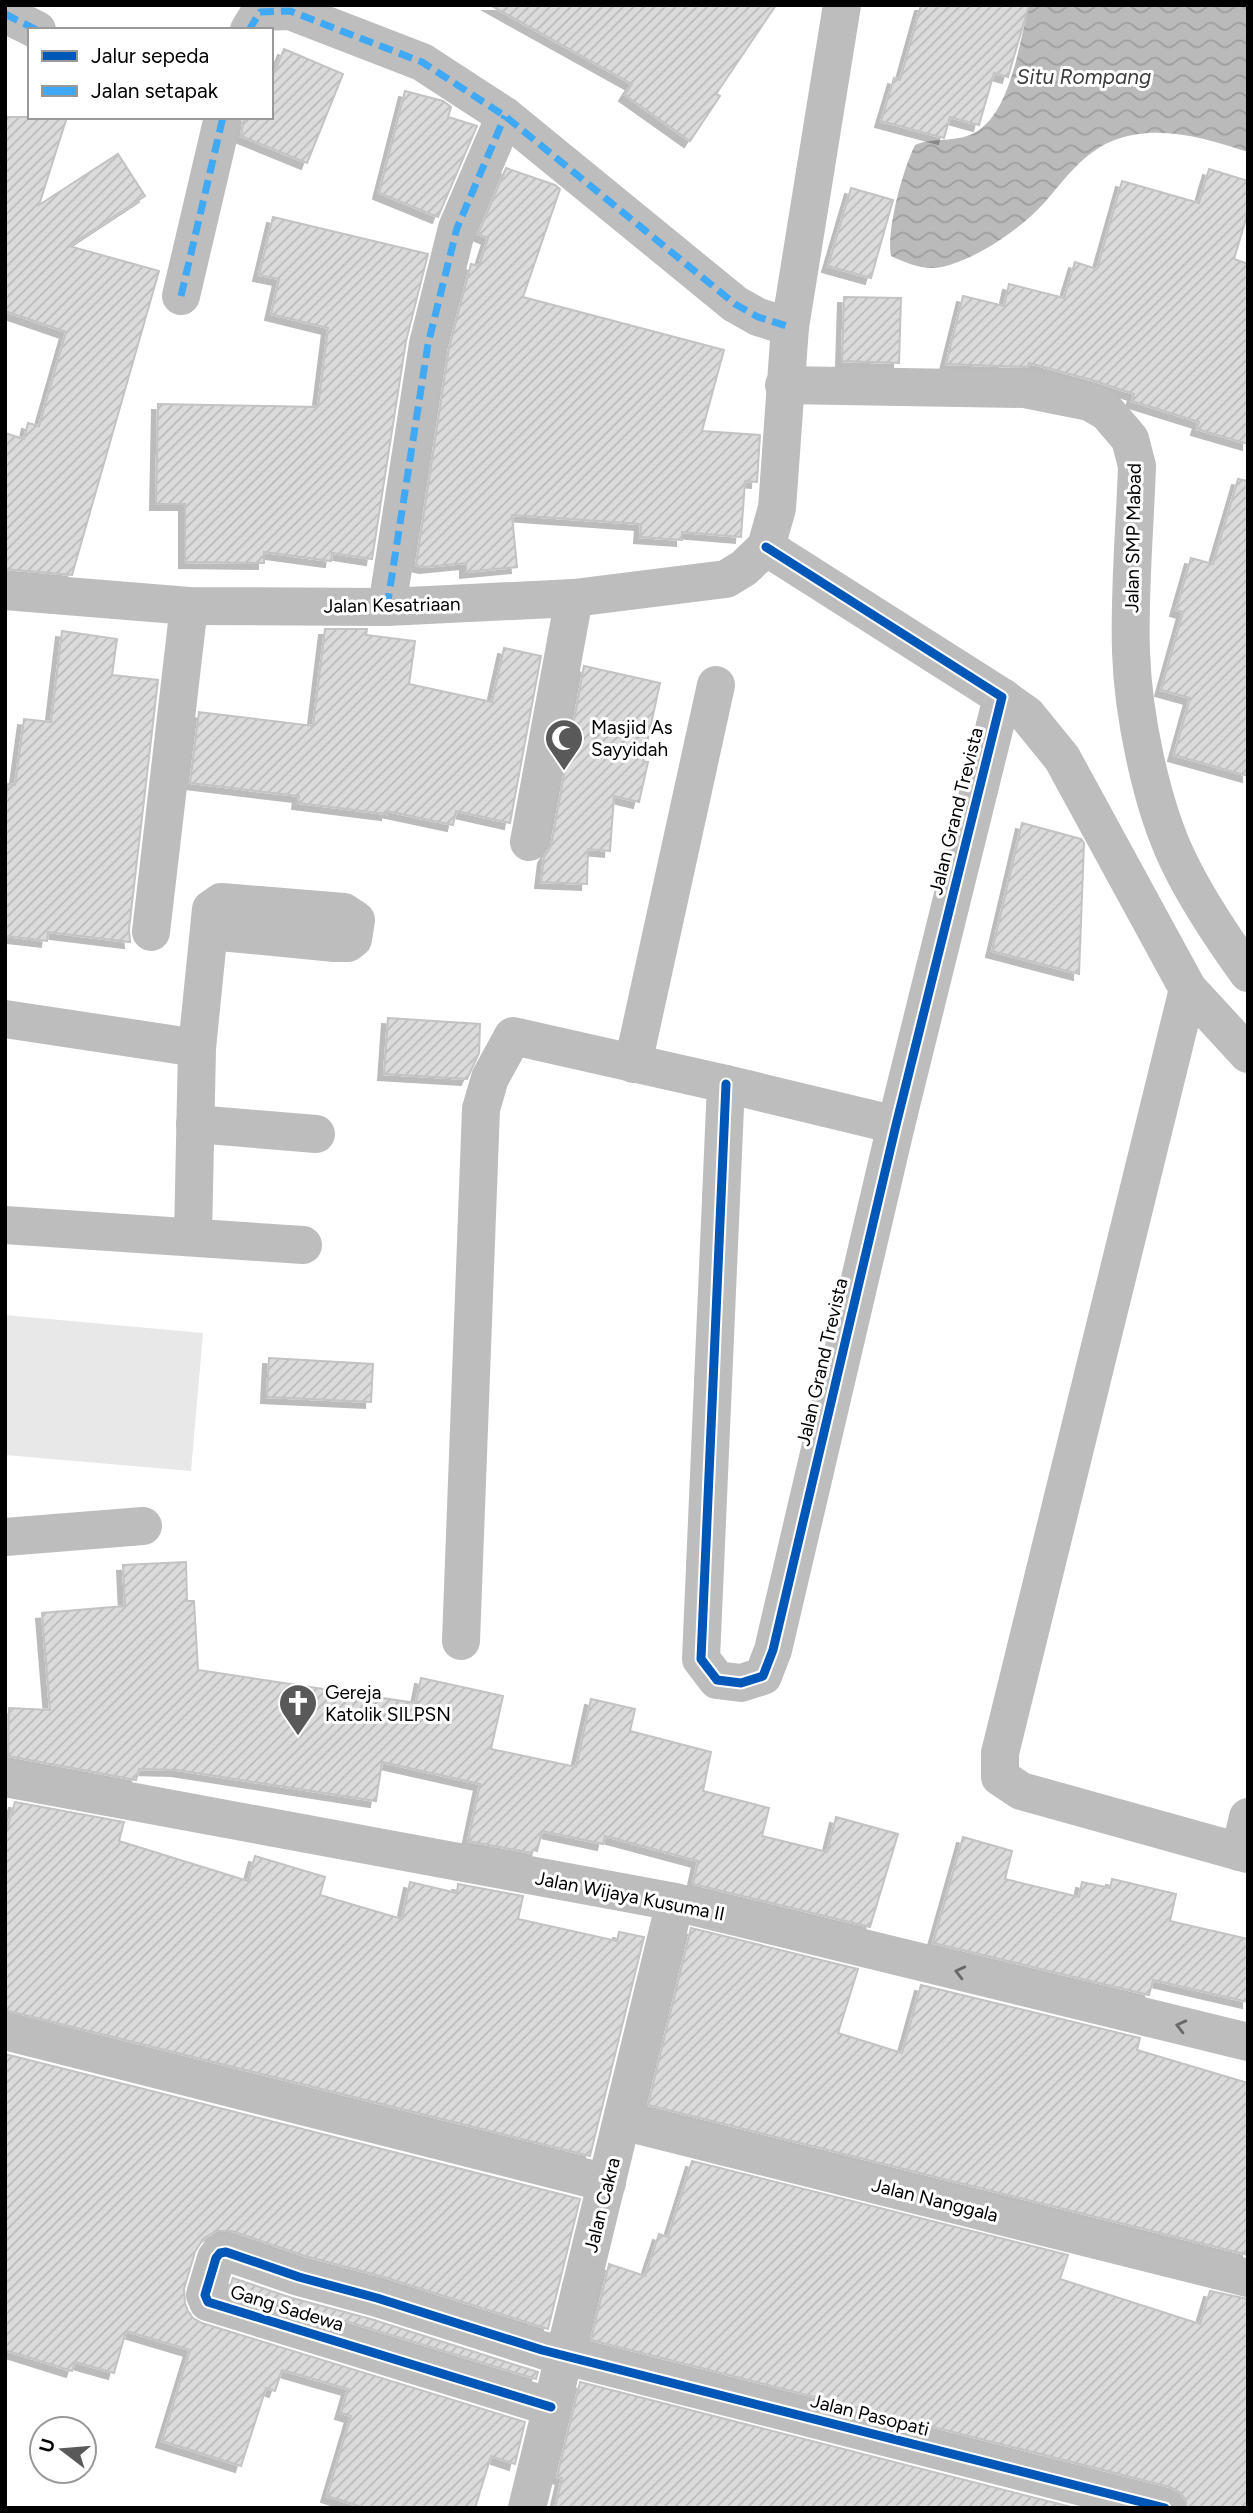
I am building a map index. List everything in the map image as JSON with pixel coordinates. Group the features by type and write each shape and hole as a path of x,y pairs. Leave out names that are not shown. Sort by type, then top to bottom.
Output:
{"street":[{"path":"842,5 790,327 776,508 766,547 850,598 1027,715 1062,758 1188,989 1248,1054"},
{"path":"250,28 260,12 290,11 422,62 505,116 735,304 758,317 790,327"},
{"path":"5,14 33,28"},
{"path":"387,607 428,344 457,228 505,116"},
{"path":"181,296 220,119"},
{"name":"Jalan SMP Mabad","path":"785,385 1025,389 1090,402 1107,412 1130,439 1137,466 1131,653 1138,720 1152,785 1177,858 1214,927 1248,973"},
{"name":"Jalan Kesatriaan","path":"5,591 189,606 387,607 574,598 726,579 744,568 766,547"},
{"path":"529,842 574,598"},
{"path":"151,932 189,606"},
{"path":"633,1064 716,685"},
{"name":"Jalan Grand Trevista","path":"726,1084 701,1659 717,1680 741,1683 763,1675 773,1650 896,1125 1002,697"},
{"path":"193,1237 197,1048 209,931"},
{"path":"1188,989 1000,1753 1000,1777 1021,1791 1245,1841"},
{"path":"5,1018 197,1048"},
{"path":"461,1641 481,1109 490,1078 513,1036 896,1125"},
{"path":"195,1124 316,1134"},
{"path":"5,1225 303,1245"},
{"path":"5,1537 143,1526"},
{"name":"Jalan Wijaya Kusuma II","path":"5,1778 675,1902 1248,2042"},
{"name":"Jalan Cakra","path":"527,2508 675,1902"},
{"path":"5,2031 607,2183"},
{"name":"Jalan Nanggala","path":"622,2121 1248,2278"},
{"name":"Gang Sadewa","path":"551,2407 208,2302 205,2295 216,2258 220,2253 226,2252 299,2277 566,2356"},
{"name":"Jalan Pasopati","path":"566,2356 1165,2508"}],"shaded area":[{"path":"5,1315 203,1333 191,1471 5,1455"}],"water":[{"name":"Situ Rompang","path":"1029,5 1248,5 1248,152 1180,134 1146,133 1129,136 1101,146 1092,153 1075,167 1024,222 984,250 956,263 929,268 909,264 891,256 891,231 897,200 915,145 967,136 987,124 997,110 1012,76"}],"building":[{"path":"490,5 776,5 716,94 720,96 690,141 625,95 632,84"},
{"path":"921,5 1029,5 1008,77 994,73 979,125 950,117 944,138 881,121 894,78 900,80"},
{"path":"284,49 343,74 307,163 241,136 244,119 273,119 273,75"},
{"path":"405,91 443,101 451,107 448,117 477,126 438,217 379,193"},
{"path":"5,117 66,119 39,205 118,154 145,196 69,246 159,271 72,575 5,569 5,433 24,439 28,423 39,426 66,332 5,311"},
{"path":"506,168 560,189 523,297 724,350 702,431 760,435 757,482 745,481 741,537 682,532 682,540 640,537 641,524 512,515 517,567 466,572 466,563 425,567 416,565 449,348 471,264 479,266 488,238 478,234"},
{"path":"1209,169 1248,181 1248,212 1234,259 1248,264 1248,444 1197,429 1199,422 1132,401 1134,394 1029,363 1028,367 946,364 963,296 1004,306 1009,284 1064,298 1075,262 1097,269 1122,181 1199,203"},
{"path":"851,188 893,200 871,278 828,266"},
{"path":"273,217 428,254 406,341 372,559 332,553 331,561 264,552 264,563 185,562 185,504 156,504 158,404 318,407 328,328 271,314 279,279 259,275"},
{"path":"844,297 901,298 899,363 842,361"},
{"path":"1238,479 1248,481 1248,776 1174,755 1190,698 1161,690 1183,612 1176,610 1191,558 1213,564"},
{"path":"325,629 367,629 366,635 415,641 409,684 492,702 504,648 541,656 510,823 456,811 453,825 387,811 387,814 298,803 299,796 190,783 199,712 313,726"},
{"path":"62,631 117,639 112,675 158,680 129,929 130,942 48,932 47,941 5,936 5,805 8,784 15,785 24,719 51,722"},
{"path":"584,666 660,683 643,761 648,762 639,802 614,796 610,851 588,849 587,884 541,882 544,857 551,846"},
{"path":"1022,823 1081,839 1084,843 1079,974 992,951"},
{"path":"388,1018 480,1024 479,1053 467,1079 384,1074"},
{"path":"269,1358 373,1364 371,1402 267,1397"},
{"path":"186,1562 187,1601 194,1601 198,1670 416,1703 421,1678 503,1696 491,1749 576,1767 591,1699 635,1709 630,1731 711,1752 703,1791 769,1808 762,1836 827,1852 836,1817 898,1834 870,1927 693,1884 698,1861 605,1836 603,1844 542,1831 537,1851 533,1850 532,1853 468,1841 480,1784 382,1762 376,1801 177,1770 139,1769 136,1780 8,1756 9,1708 50,1710 42,1613 125,1606 123,1565"},
{"path":"15,1802 124,1822 119,1841 248,1881 255,1856 325,1877 320,1895 402,1919 410,1882 457,1893 458,1884 523,1896 518,1919 617,1941 619,1932 644,1937 590,2156 5,2010 5,1836"},
{"path":"963,1837 1012,1851 1005,1879 1079,1897 1082,1882 1110,1888 1112,1879 1176,1894 1170,1921 1248,1939 1248,2002 1153,1980 1149,1995 933,1943"},
{"path":"691,1928 858,1969 838,2033 902,2053 921,1985 1140,2038 1137,2050 1248,2083 1248,2255 648,2105"},
{"path":"5,2054 580,2199 548,2329 384,2277 305,2256 232,2231 216,2231 203,2239 195,2252 184,2289 188,2311 202,2323 525,2422 515,2464 491,2456 475,2508 366,2508 327,2496 351,2416 341,2413 348,2389 282,2370 275,2391 266,2388 241,2466 162,2441 190,2350 126,2331 114,2373 75,2362 72,2371 5,2350"},
{"path":"692,2161 1068,2255 1060,2279 1200,2324 1210,2291 1248,2299 1248,2508 1186,2508 1186,2501 1181,2493 1170,2487 591,2340 609,2264 645,2276 659,2234 668,2237"},
{"path":"233,2278 538,2372 536,2379 230,2286"},
{"path":"580,2382 1075,2508 555,2508 562,2478 557,2477"}],"marked path":[{"path":"250,28 260,12 290,11 422,62 505,116 735,304 758,317 790,327"},
{"path":"5,14 33,28"},
{"path":"387,607 428,344 457,228 505,116"},
{"path":"181,296 223,119"}],"cycle path":[{"path":"726,1084 701,1659 717,1680 741,1683 763,1676 773,1650 896,1125 1002,697 766,547"},
{"path":"551,2407 208,2302 205,2295 216,2258 220,2253 226,2252 299,2277 377,2298 542,2350 1165,2508"}],"place":[{"name":"Masjid As Sayyidah","path":"564,772"},
{"name":"Gereja Katolik SILPSN","path":"298,1737"}]}
